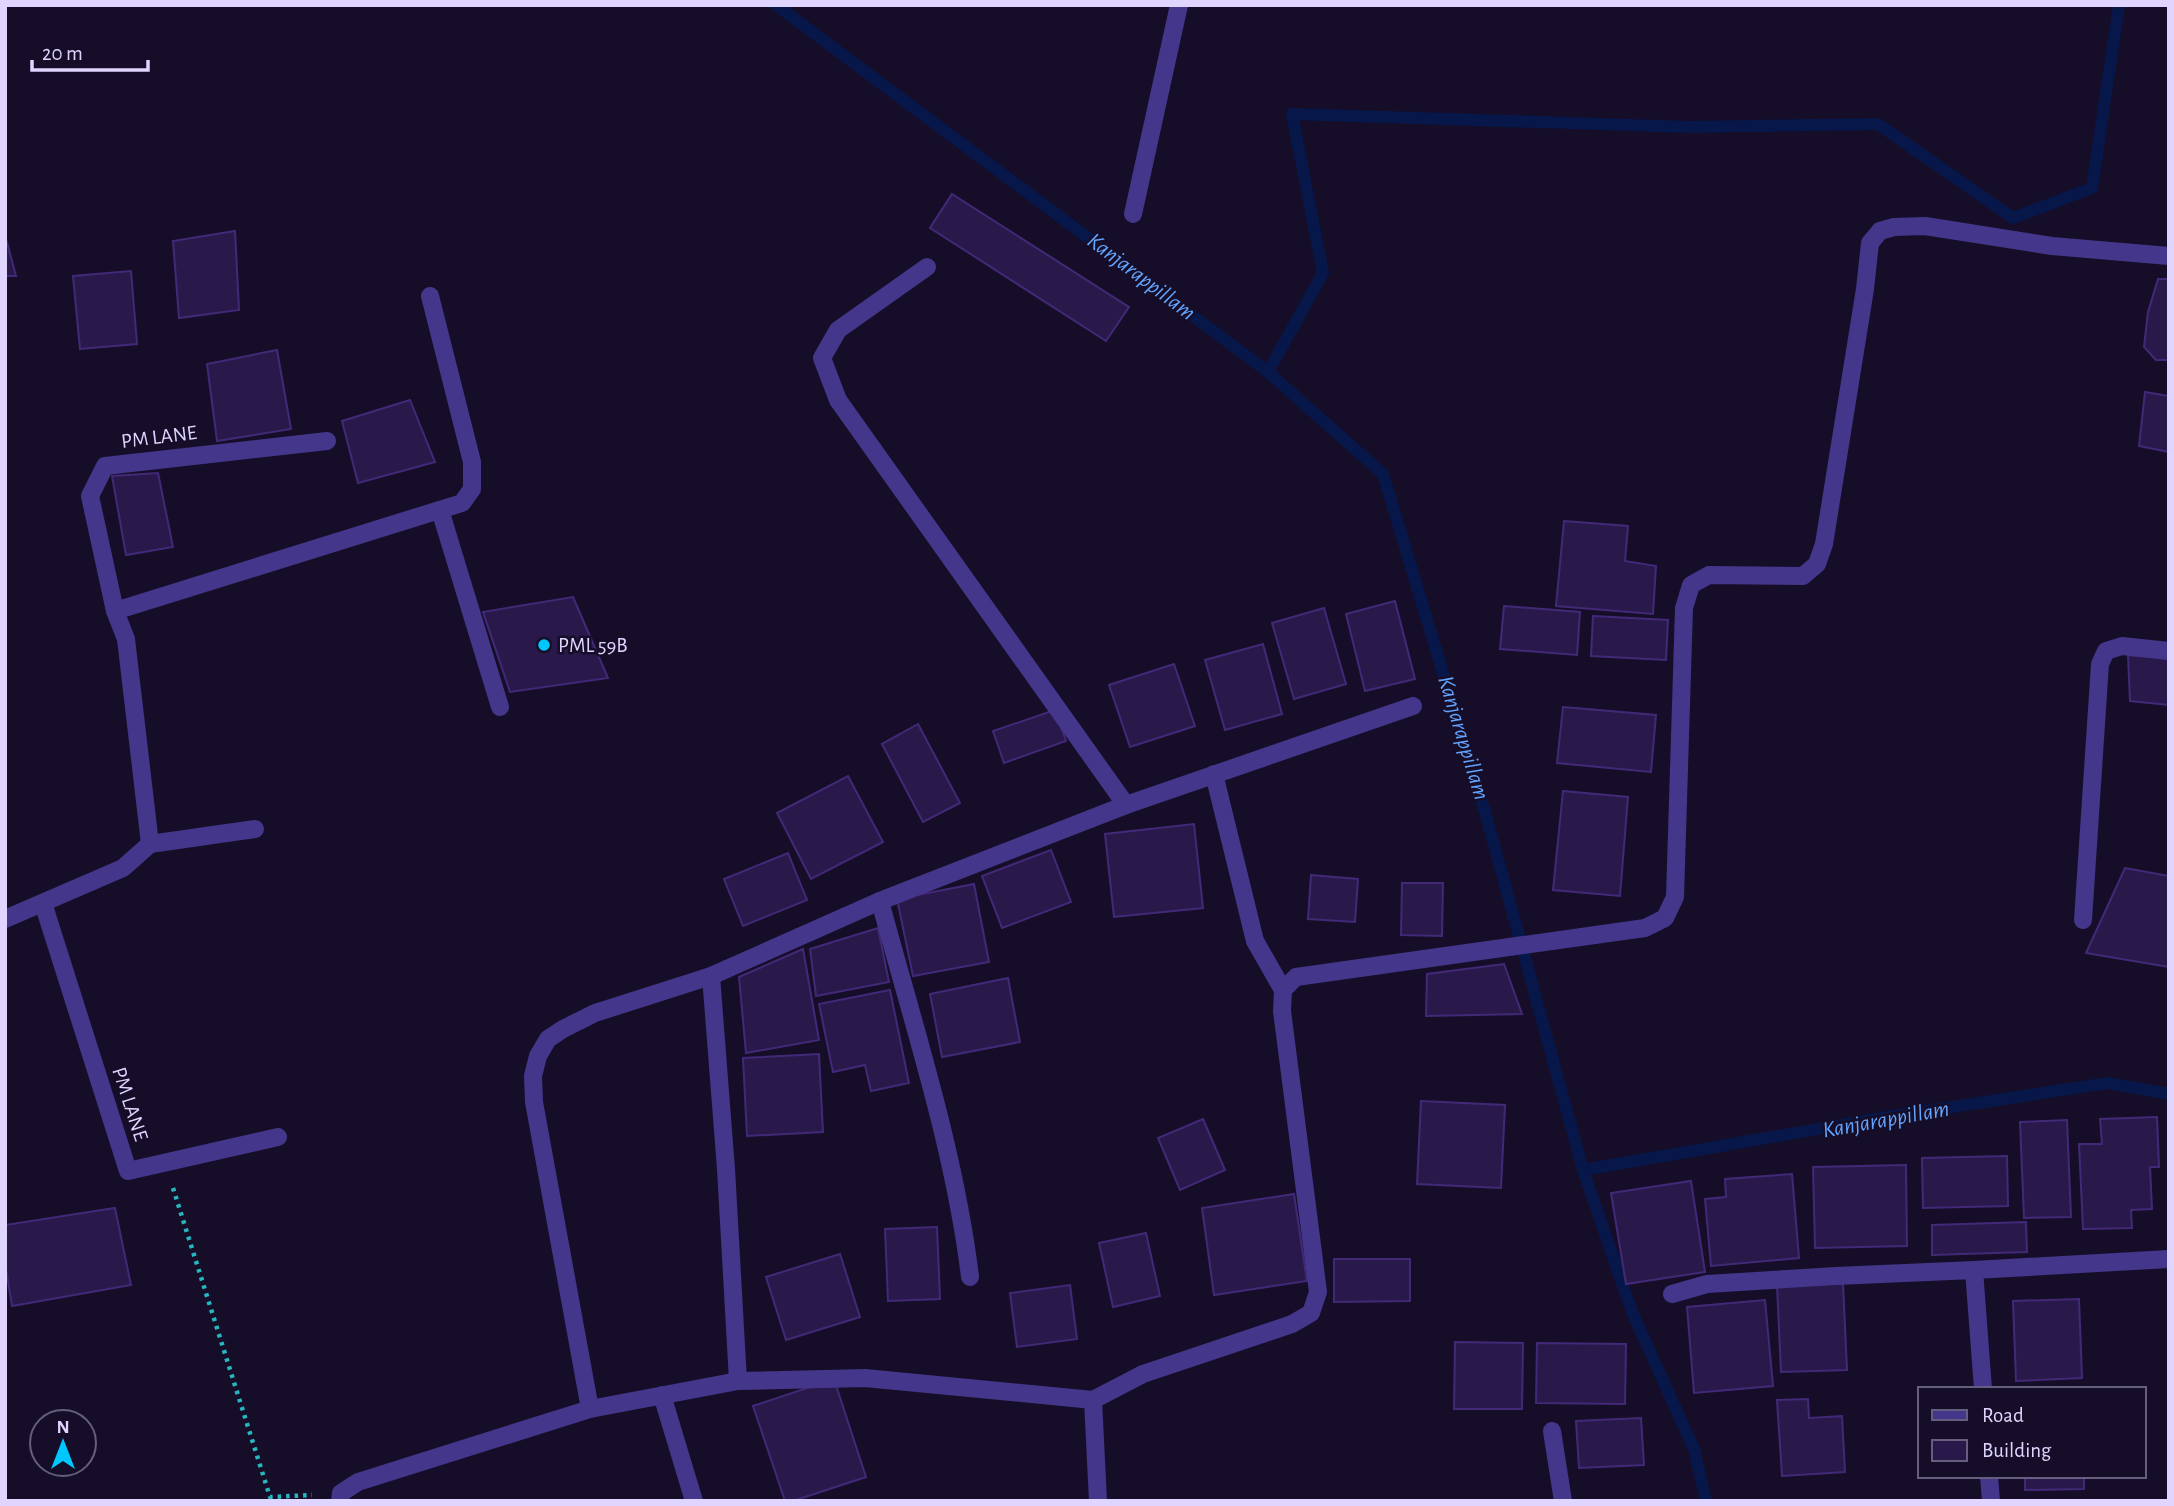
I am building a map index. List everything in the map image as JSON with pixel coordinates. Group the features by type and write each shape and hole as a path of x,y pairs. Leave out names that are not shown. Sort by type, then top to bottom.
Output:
{"street":[{"path":"1133,214 1179,5"},
{"path":"1283,990 1296,977 1645,928 1665,918 1675,897 1684,608 1691,585 1709,575 1803,576 1817,564 1824,544 1870,243 1880,231 1894,227 1925,226 2052,246 2169,256"},
{"path":"927,268 838,330 822,358 838,400 1126,804"},
{"path":"116,611 462,503 472,489 472,462 430,296"},
{"name":"PM LANE","path":"150,844 126,639 116,611 90,496 105,466 327,440"},
{"path":"440,510 500,707"},
{"path":"2083,920 2100,664 2106,651 2122,646 2169,652"},
{"path":"590,1409 534,1102 533,1076 538,1056 548,1039 595,1013 711,976 880,901 1126,804 1413,706"},
{"path":"340,1497 358,1482 590,1409 738,1381 865,1378 1093,1401 1143,1374 1292,1324 1311,1313 1318,1292 1282,1012 1283,990 1255,941 1214,774"},
{"path":"5,919 123,868 150,844 255,829"},
{"path":"880,901 939,1119 966,1240 970,1278"},
{"name":"PM LANE","path":"43,903 128,1171 278,1137"},
{"path":"711,976 726,1168 738,1381"},
{"path":"1672,1294 1707,1284 2169,1259"},
{"path":"1974,1270 1983,1387"},
{"path":"662,1395 695,1501"},
{"path":"1093,1401 1098,1501"},
{"path":"1552,1431 1563,1501"},
{"path":"1989,1478 1991,1501"}],"path":[{"path":"164,1163 270,1497 340,1497"}],"building":[{"path":"952,194 1129,307 1106,341 930,228"},
{"path":"235,231 239,310 179,318 173,241"},
{"path":"5,235 16,276 5,276"},
{"path":"131,271 137,344 80,349 73,276"},
{"path":"2158,279 2169,279 2169,360 2156,360 2144,347 2148,312"},
{"path":"277,350 291,429 217,441 207,364"},
{"path":"2145,392 2169,396 2169,452 2139,446"},
{"path":"410,400 435,462 358,483 342,421"},
{"path":"158,473 173,547 126,555 112,476"},
{"path":"1564,521 1628,526 1625,561 1656,566 1653,614 1556,606"},
{"name":"PML 59B","path":"573,597 608,678 510,692 483,612"},
{"path":"1395,601 1415,679 1365,691 1346,614"},
{"path":"1504,606 1580,612 1577,655 1500,649"},
{"path":"1324,608 1346,684 1294,699 1272,623"},
{"path":"1593,616 1668,620 1666,660 1591,656"},
{"path":"1263,644 1282,714 1225,730 1205,660"},
{"path":"2128,655 2169,658 2169,705 2130,701"},
{"path":"1174,664 1195,726 1130,747 1109,685"},
{"path":"1563,707 1656,715 1651,772 1557,763"},
{"path":"1055,710 1066,741 1004,763 993,731"},
{"path":"918,724 960,803 923,822 882,744"},
{"path":"848,776 883,842 811,879 777,813"},
{"path":"1563,791 1628,797 1620,896 1553,890"},
{"path":"1194,824 1203,908 1114,917 1105,834"},
{"path":"1051,850 1071,902 1002,928 982,876"},
{"path":"788,853 807,900 743,926 724,879"},
{"path":"2125,868 2169,876 2169,967 2086,953"},
{"path":"1311,875 1358,879 1355,922 1308,919"},
{"path":"1402,883 1443,883 1442,936 1401,935"},
{"path":"974,884 989,962 913,976 897,899"},
{"path":"878,928 889,982 816,996 810,949"},
{"path":"803,949 819,1040 746,1053 739,977"},
{"path":"1504,964 1522,1014 1426,1016 1427,974"},
{"path":"1008,978 1020,1042 942,1057 930,994"},
{"path":"890,990 909,1083 871,1091 865,1065 833,1072 819,1004"},
{"path":"819,1054 823,1132 747,1136 743,1058"},
{"path":"1421,1101 1505,1105 1501,1188 1417,1184"},
{"path":"2157,1117 2159,1167 2150,1167 2152,1209 2131,1210 2132,1228 2083,1229 2079,1144 2102,1144 2100,1119"},
{"path":"1203,1119 1225,1170 1180,1190 1158,1138"},
{"path":"2067,1120 2071,1217 2024,1218 2020,1122"},
{"path":"2007,1156 2008,1206 1923,1208 1922,1158"},
{"path":"1906,1165 1907,1246 1815,1248 1813,1167"},
{"path":"1792,1174 1799,1258 1711,1266 1705,1199 1726,1197 1725,1179"},
{"path":"1691,1181 1705,1272 1626,1284 1611,1193"},
{"path":"1294,1194 1307,1281 1214,1295 1202,1208"},
{"path":"115,1208 131,1285 12,1306 5,1263 5,1225"},
{"path":"2026,1222 2027,1252 1932,1255 1932,1225"},
{"path":"937,1227 940,1299 888,1301 885,1229"},
{"path":"1146,1233 1160,1296 1113,1307 1099,1243"},
{"path":"840,1254 860,1317 786,1340 766,1277"},
{"path":"1334,1259 1410,1259 1410,1301 1334,1302"},
{"path":"1843,1283 1847,1370 1781,1372 1777,1286"},
{"path":"1070,1285 1077,1339 1017,1347 1010,1293"},
{"path":"2079,1299 2082,1378 2016,1381 2013,1301"},
{"path":"1765,1300 1773,1386 1694,1393 1687,1307"},
{"path":"1455,1342 1523,1343 1522,1409 1454,1409"},
{"path":"1537,1343 1626,1344 1625,1404 1536,1403"},
{"path":"834,1379 866,1477 793,1501 785,1501 753,1406"},
{"path":"1808,1399 1809,1418 1842,1416 1845,1472 1782,1476 1777,1400"},
{"path":"1641,1418 1644,1465 1579,1468 1576,1421"},
{"path":"2025,1478 2084,1478 2084,1489 2025,1490"}],"waterway":[{"name":"Kanjarappillam","path":"776,5 1268,372 1383,474 1485,812 1583,1170 1887,1117 2108,1083 2169,1094"},
{"path":"1268,372 1323,273 1292,114 1691,127 1878,124 2013,218 2092,188 2119,5"},
{"path":"1583,1170 1632,1312 1694,1449 1706,1501"}],"place":[{"name":"PML 59B","path":"544,645"}]}
